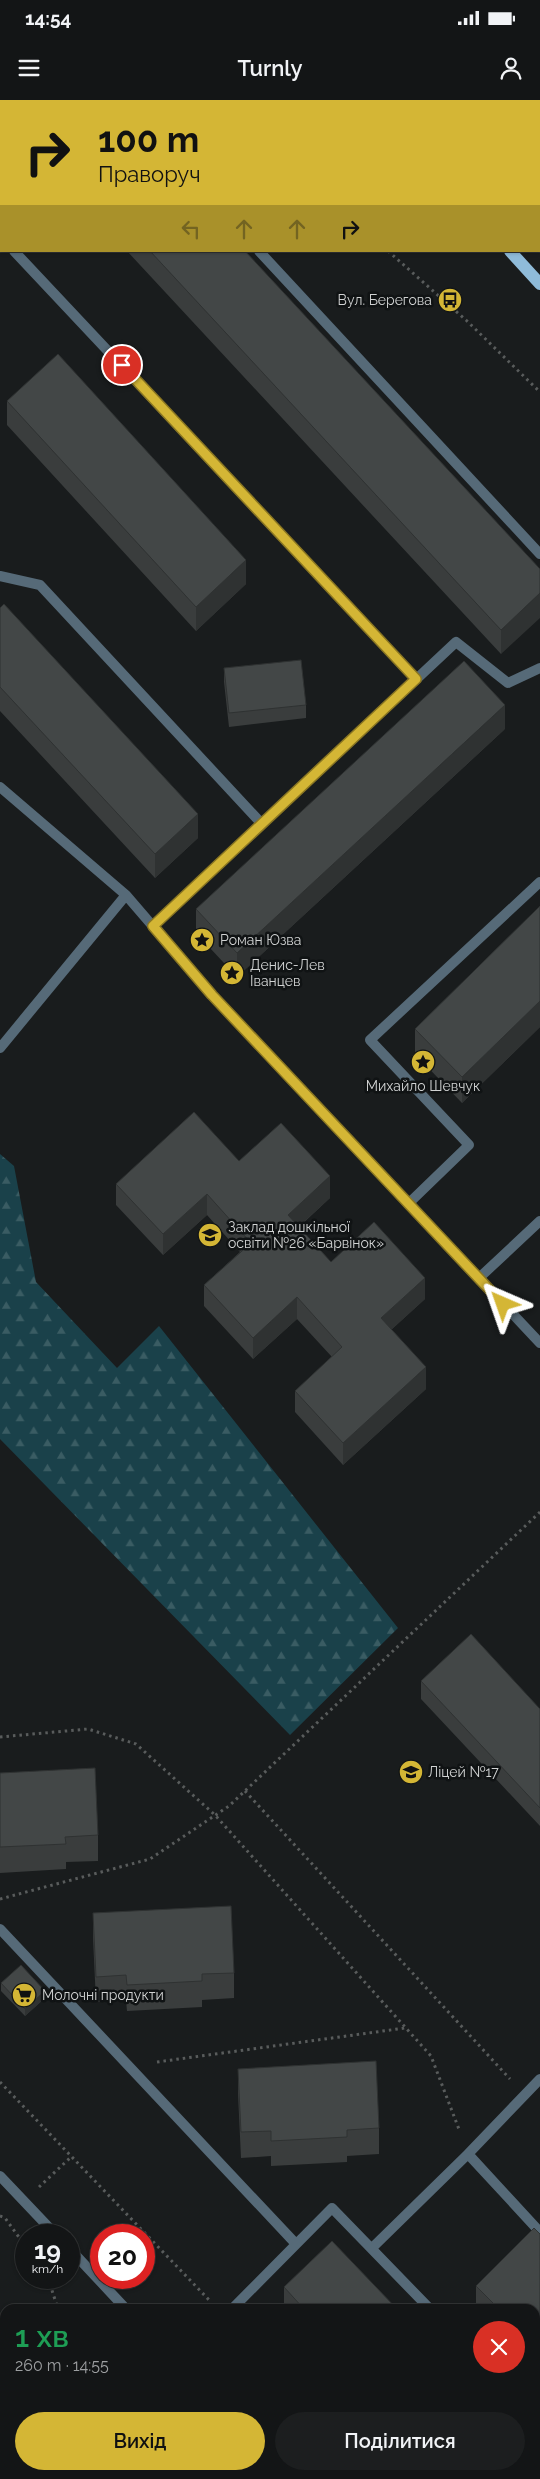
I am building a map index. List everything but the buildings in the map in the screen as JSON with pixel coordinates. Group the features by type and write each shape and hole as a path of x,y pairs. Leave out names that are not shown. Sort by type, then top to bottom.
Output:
{"main road":[{"path":"511,252 540,284"}],"street":[{"path":"15,252 416,679"},
{"path":"260,252 540,554"},
{"path":"0,576 40,585 262,824"},
{"path":"153,926 456,642 508,683 540,668"},
{"path":"0,787 126,896 212,995 540,1343"},
{"path":"408,1204 469,1145 370,1040 540,882"},
{"path":"0,1048 126,896"},
{"path":"479,1278 540,1221"},
{"path":"0,1929 296,2244"},
{"path":"373,2247 468,2154 540,2079"},
{"path":"468,2154 540,2232"},
{"path":"0,2176 46,2224"},
{"path":"237,2304 332,2208 373,2247 425,2304"},
{"path":"80,2260 121,2304"}],"path":[{"path":"389,252 467,322 540,392"},
{"path":"0,1899 150,1859 215,1815 245,1791 540,1512"},
{"path":"0,1737 88,1729 136,1744 215,1815 432,2056 468,2154"},
{"path":"245,1791 524,2094"},
{"path":"128,2066 406,2028"},
{"path":"0,2082 212,2304"},
{"path":"0,2216 5,2218 15,2232"},
{"path":"52,2289 56,2304"}],"green space":[{"path":"0,1154 14,1166 36,1282 117,1368 159,1326 398,1628 290,1735 0,1439"}],"place":[{"name":"Вул. Берегова","path":"450,300"},
{"name":"Роман Юзва","path":"202,940"},
{"name":"Денис-Лев Іванцев","path":"232,973"},
{"name":"Михайло Шевчук","path":"423,1062"},
{"name":"Заклад дошкільної освіти №26 «Барвінок»","path":"210,1235"},
{"name":"Ліцей №17","path":"411,1772"},
{"name":"Молочні продукти","path":"24,1995"}],"route":[{"path":"122,365 416,679 153,926 212,995 503,1304"}]}
